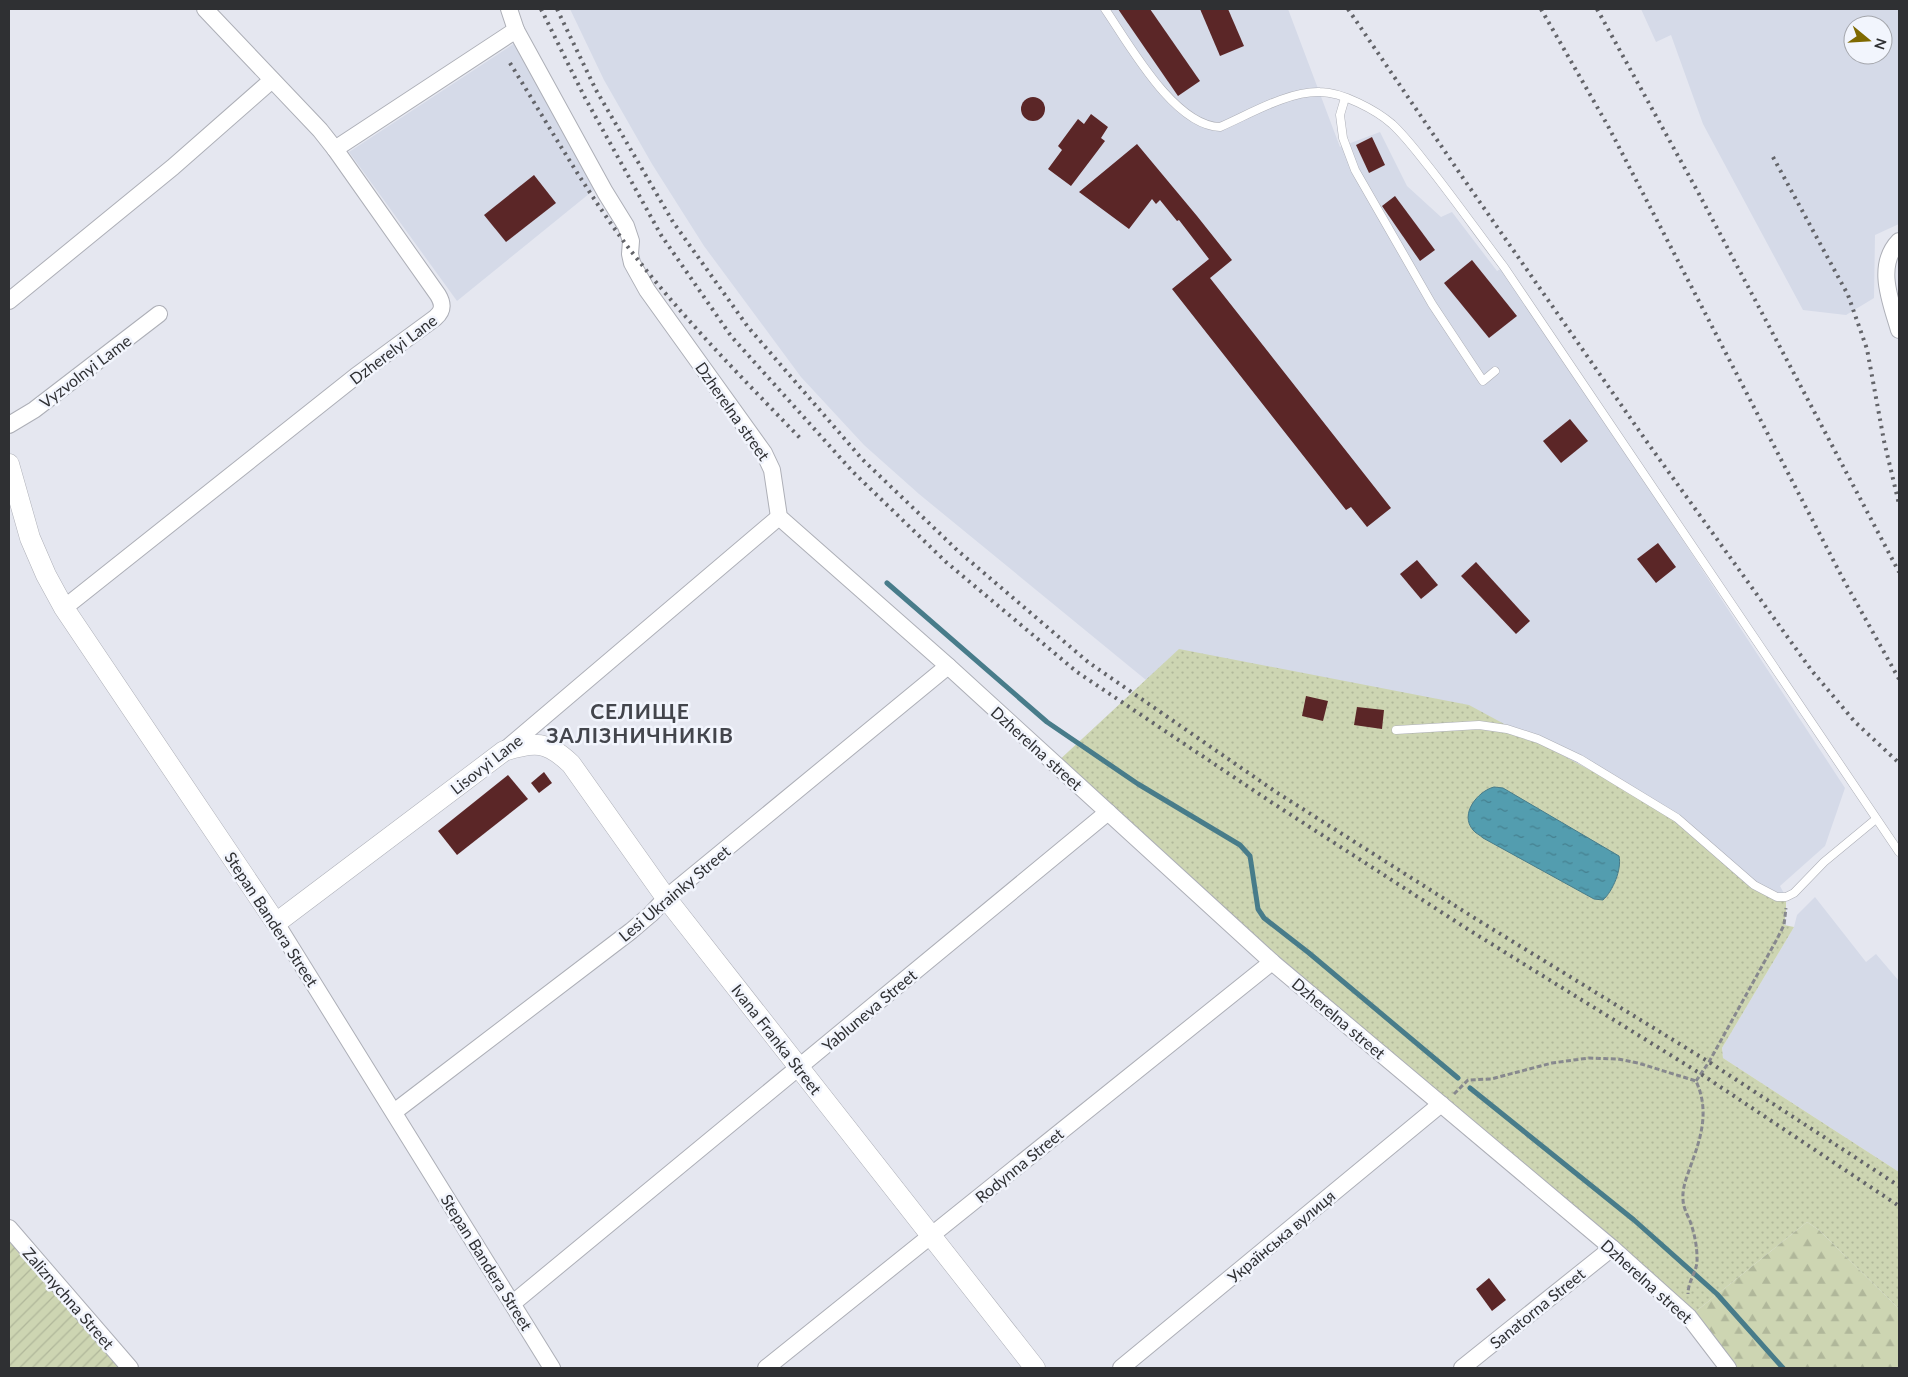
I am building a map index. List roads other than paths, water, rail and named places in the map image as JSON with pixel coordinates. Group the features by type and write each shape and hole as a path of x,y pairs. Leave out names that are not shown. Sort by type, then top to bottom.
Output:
{"street":[{"name":"Dzherelyi Lane","path":"64,608 356,376 441,313 442,301 335,149 320,130 206,9"},
{"name":"Dzherelna street","path":"509,9 516,30 605,192 626,226 631,241 630,254 632,263 647,290 764,453 772,470 778,517 948,666 1272,962 1612,1248 1689,1317 1728,1368"},
{"path":"335,149 516,30"},
{"path":"9,301 173,167 272,80"},
{"path":"1895,246 1887,266 1886,285 1899,330"},
{"name":"Vyzvolnyi Lame","path":"9,425 34,410 159,314"},
{"name":"Stepan Bandera Street","path":"9,464 13,501 64,608 276,923 552,1368"},
{"name":"Lisovyi Lane","path":"276,923 504,751 778,517"},
{"name":"Lesi Ukrainky Street","path":"394,1112 631,931 666,898 948,666"},
{"name":"Ivana Franka Street","path":"504,751 533,744 547,745 560,753 571,764 666,898 1035,1368"},
{"name":"Yabluneva Street","path":"513,1304 1108,812"},
{"name":"Rodynna Street","path":"766,1368 1272,962"},
{"name":"Українська вулиця","path":"1121,1368 1441,1104"},
{"name":"Zaliznychna Street","path":"9,1228 130,1368"},
{"name":"Sanatorna Street","path":"1462,1368 1612,1248"}],"lane":[{"path":"1105,9 1160,89 1176,105 1200,122 1220,127 1286,98 1320,92 1346,98 1374,112 1398,131 1442,184 1504,267 1899,852"},
{"path":"1346,98 1340,115 1343,138 1355,170 1432,304 1483,381 1495,371"},
{"path":"1396,730 1479,725 1507,729 1538,739 1580,759 1671,814 1754,885 1770,895 1786,897 1794,894 1824,862 1876,819"}],"water":[{"path":"1494,787 1503,788 1619,856 1620,861 1616,880 1603,900 1594,899 1483,838 1474,831 1469,824 1469,810 1482,793"}],"waterway":[{"path":"887,583 1047,722 1138,784 1240,845 1250,856 1258,909 1264,918 1309,953 1458,1078"},
{"path":"1470,1088 1634,1220 1717,1294 1783,1368"}],"railway":[{"path":"541,9 584,96 661,235 731,336 853,472 946,562 1077,672 1271,802 1469,930 1701,1074 1899,1206"},
{"path":"557,9 596,90 673,222 748,327 862,459 957,550 1088,662 1276,792 1476,919 1709,1062 1899,1186"},
{"path":"1348,9 1647,442 1812,671 1855,722 1899,763"},
{"path":"1541,9 1608,126 1842,577 1899,679"},
{"path":"1597,9 1699,194 1899,572"},
{"path":"510,63 583,182 631,251 692,324 801,439"},
{"path":"1773,157 1848,295 1867,349 1884,441 1899,504"}],"district":[{"name":"СЕЛИЩЕ ЗАЛІЗНИЧНИКІВ","path":"640,722"}]}
